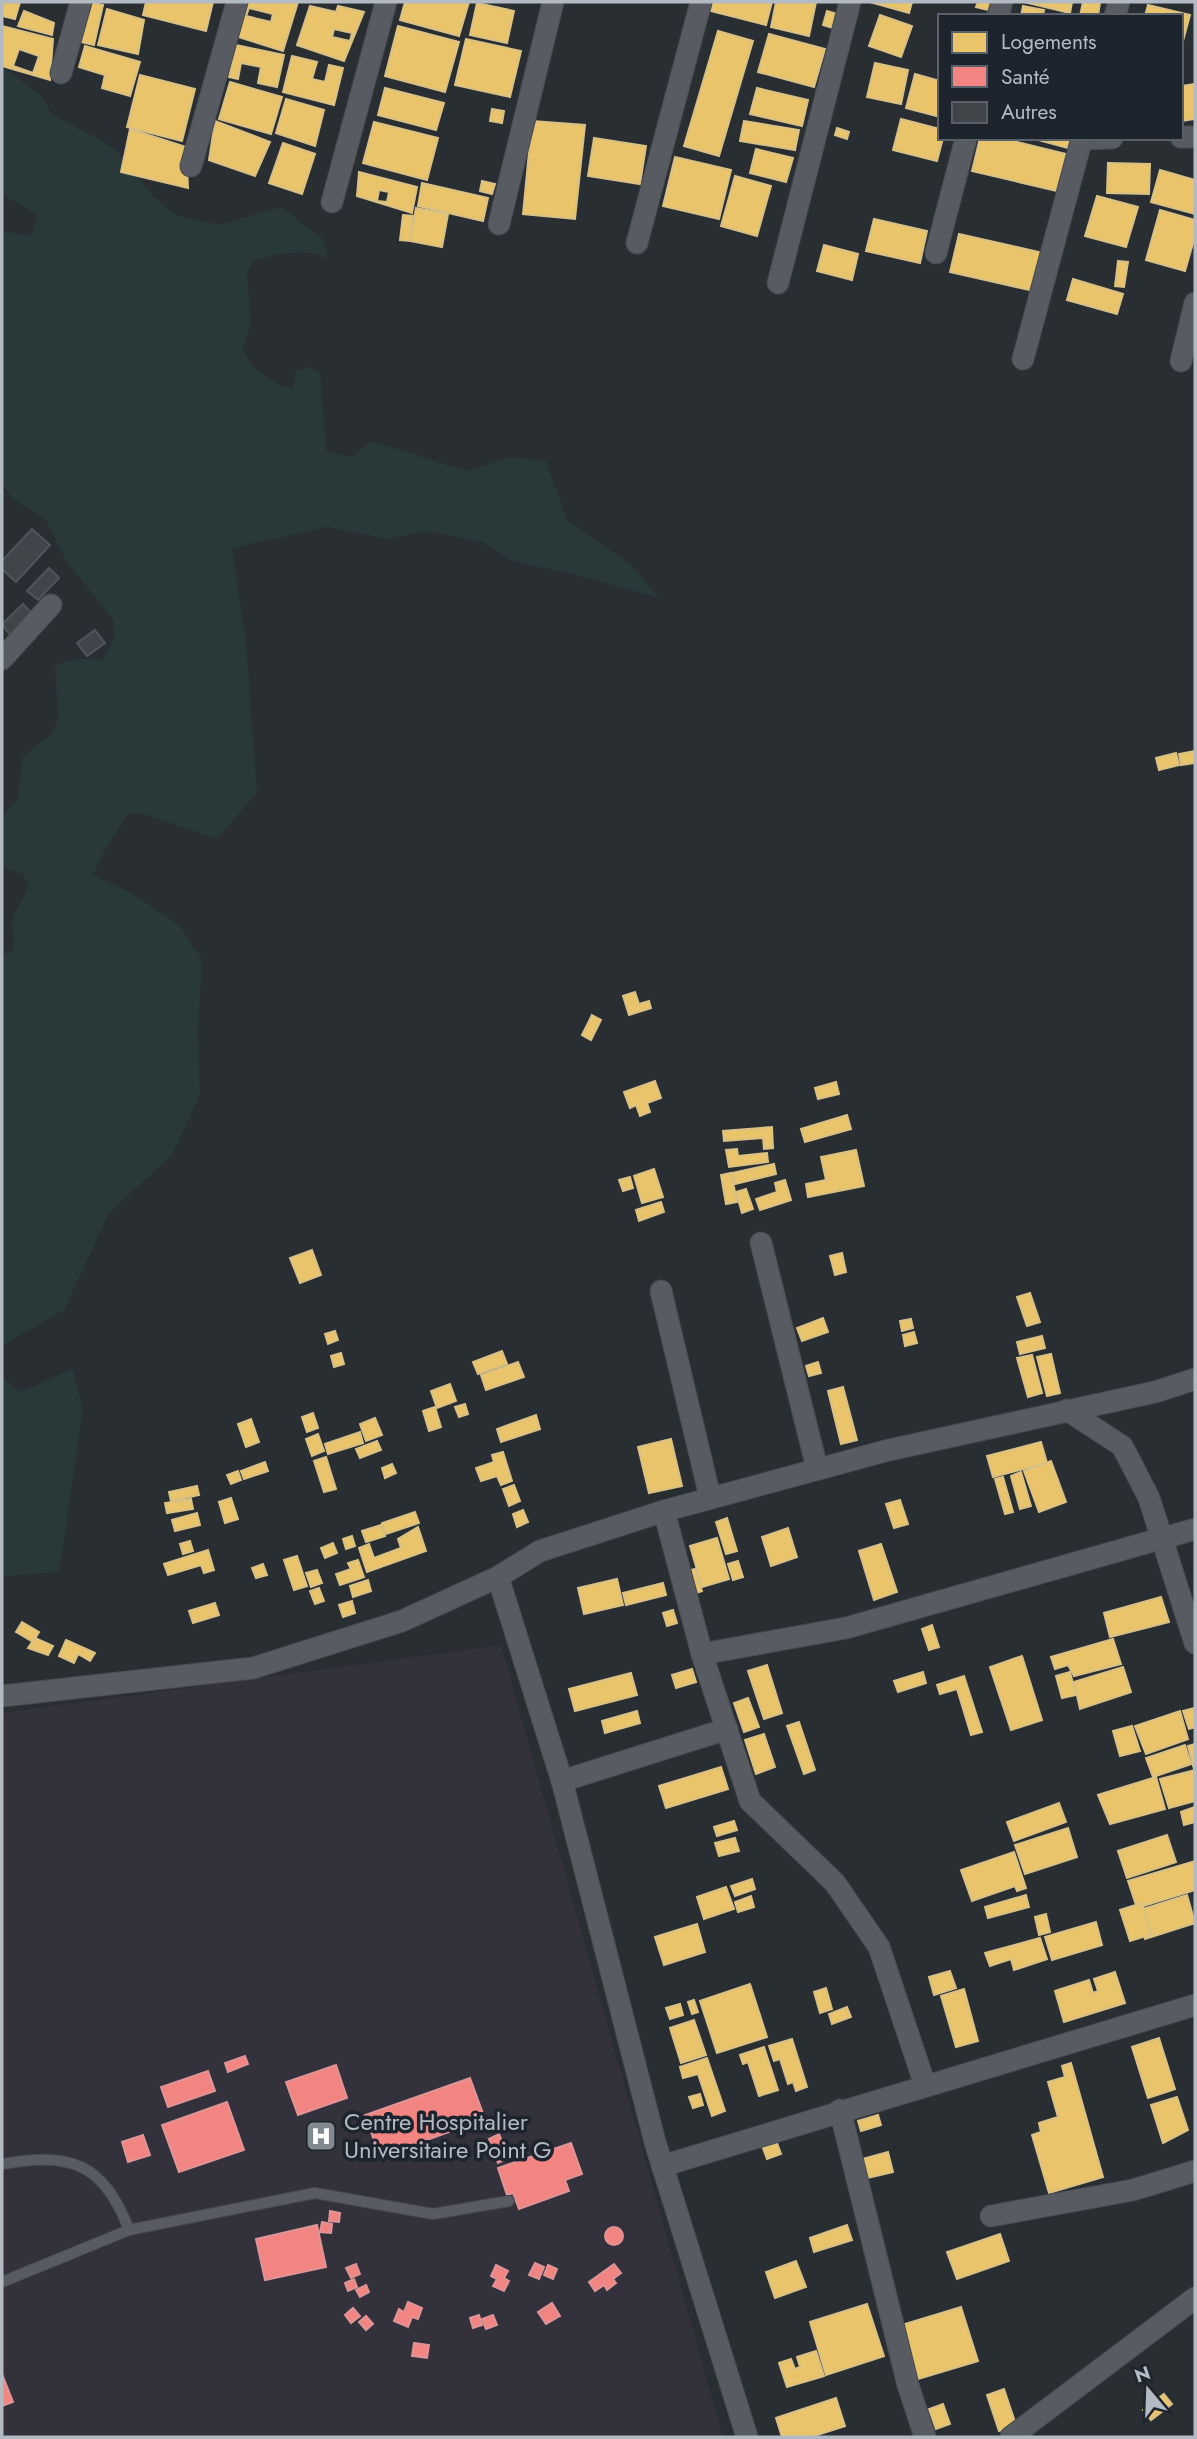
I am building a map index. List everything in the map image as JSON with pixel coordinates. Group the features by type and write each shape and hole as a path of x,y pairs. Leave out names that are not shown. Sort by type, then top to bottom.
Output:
{"street":[{"path":"61,72 81,2"},
{"path":"191,166 237,2"},
{"path":"331,202 386,2"},
{"path":"499,224 553,2"},
{"path":"637,243 701,2"},
{"path":"778,283 850,2"},
{"path":"936,253 965,140"},
{"path":"1023,359 1082,140"},
{"path":"1181,361 1195,303"},
{"path":"2,659 51,605"},
{"path":"761,1242 817,1468"},
{"path":"661,1291 710,1497"},
{"path":"2,1696 253,1668 402,1620 498,1577 540,1550 664,1511 817,1468 1155,1392 1195,1379"},
{"path":"1067,1410 1122,1446 1149,1498 1195,1643"},
{"path":"664,1511 702,1654 750,1801 835,1882 879,1947 925,2085"},
{"path":"702,1654 845,1628 1195,1529"},
{"path":"498,1577 562,1781 620,2013 662,2166 747,2437"},
{"path":"562,1781 727,1729"},
{"path":"662,2166 840,2110 1195,2005"},
{"path":"840,2110 908,2385 925,2437"},
{"path":"991,2216 1133,2190 1195,2171"},
{"path":"1011,2437 1195,2298"}],"lane":[{"path":"2,2164 41,2157 76,2164 102,2181 120,2204 129,2230"},
{"path":"2,2282 129,2230 315,2193 433,2214 509,2201"}],"shaded area":[{"path":"2,67 42,96 51,113 114,148 153,196 177,216 219,225 281,207 322,238 329,259 292,253 254,260 247,273 251,326 242,348 256,368 270,380 286,387 293,388 296,371 309,367 320,372 326,451 352,457 372,441 467,471 509,457 546,461 567,520 631,565 659,598 573,574 515,562 482,542 426,531 387,539 327,527 232,548 246,643 257,792 217,839 141,813 128,814 102,855 93,875 130,892 179,925 202,959 198,1033 200,1094 172,1155 109,1213 64,1310 2,1348 2,956 14,950 12,918 29,887 23,874 2,867 2,816 18,800 22,758 53,732 58,717 55,665 79,659 102,660 114,639 113,619 67,562 45,518 14,500 2,484 2,231 31,236 38,215 2,194"},
{"path":"72,1369 83,1409 59,1572 2,1576 2,1377 20,1392"},
{"name":"Centre Hospitalier Universitaire Point G","path":"501,1645 723,2437 2,2437 2,1713"}],"building: Logements":[{"path":"2,2 20,2 15,19 2,16"},
{"path":"90,2 103,5 94,45 81,42"},
{"path":"146,2 213,2 206,31 143,15"},
{"path":"235,2 298,2 283,51 229,34","holes":["249,8 273,14 271,22 246,16"]},
{"path":"405,2 469,2 459,36 400,20"},
{"path":"713,2 772,2 766,25 711,11"},
{"path":"776,2 816,2 809,36 771,27"},
{"path":"870,2 912,2 909,13"},
{"path":"978,2 991,2 992,11 976,7"},
{"path":"1024,2 1072,2 1070,13"},
{"path":"1083,2 1100,2 1098,14 1080,14"},
{"path":"477,3 514,11 507,43 470,35"},
{"path":"1148,5 1190,15 1183,41 1183,14 1146,14"},
{"path":"310,6 336,12 338,6 364,12 344,61 297,45","holes":["334,29 352,33 350,41 332,37"]},
{"path":"1023,6 1044,10 1043,14 1021,14"},
{"path":"107,9 144,20 138,54 98,45"},
{"path":"24,11 54,23 52,35 18,26"},
{"path":"827,11 837,14 833,28 823,25"},
{"path":"880,15 912,26 901,57 869,46"},
{"path":"2,26 53,39 50,80 2,66","holes":["19,49 39,56 33,73 13,66"]},
{"path":"398,26 459,42 445,92 385,76"},
{"path":"718,31 753,41 719,156 684,146"},
{"path":"769,34 825,49 814,87 758,72"},
{"path":"466,39 521,51 510,97 455,85"},
{"path":"236,45 284,55 277,87 258,83 261,67 241,63 238,79 229,77"},
{"path":"85,46 140,62 130,96 102,88 105,75 79,67"},
{"path":"292,56 317,62 312,79 325,82 329,65 343,68 334,105 283,92"},
{"path":"875,63 908,70 901,104 867,97"},
{"path":"915,74 938,80 938,116 906,108"},
{"path":"140,75 195,89 182,141 127,127"},
{"path":"230,82 282,97 271,134 219,119"},
{"path":"1195,84 1195,119 1183,121 1183,86"},
{"path":"385,88 444,103 436,130 378,115"},
{"path":"757,88 808,100 802,126 750,114"},
{"path":"286,99 324,110 315,146 276,133"},
{"path":"492,109 504,111 502,123 490,121"},
{"path":"901,119 938,128 938,140 942,140 937,161 893,150"},
{"path":"215,121 270,142 255,176 209,160"},
{"path":"532,121 585,125 575,219 523,214"},
{"path":"744,121 799,130 795,150 740,141"},
{"path":"374,122 438,138 427,180 363,163"},
{"path":"837,128 849,132 847,139 835,135"},
{"path":"130,129 186,147 188,188 121,172"},
{"path":"594,138 646,146 640,184 588,176"},
{"path":"980,140 1009,140 1066,154 1057,191 972,171"},
{"path":"1038,140 1070,140 1068,148"},
{"path":"283,143 315,154 302,194 269,183"},
{"path":"756,149 793,158 786,182 750,173"},
{"path":"675,157 731,170 719,219 663,206"},
{"path":"1108,163 1150,164 1149,194 1107,193"},
{"path":"1160,170 1195,180 1195,214 1151,202"},
{"path":"359,172 417,187 412,213 357,196","holes":["379,190 389,192 387,202 377,201"]},
{"path":"735,176 771,186 757,236 721,226"},
{"path":"482,181 495,184 492,194 480,191"},
{"path":"422,183 488,198 483,221 418,206"},
{"path":"1097,196 1138,207 1126,247 1085,236"},
{"path":"416,208 448,214 442,247 410,241"},
{"path":"1160,210 1195,220 1195,236 1185,271 1146,260"},
{"path":"403,215 413,216 410,241 400,240"},
{"path":"874,219 927,231 920,263 866,251"},
{"path":"959,234 1043,253 1034,291 950,272"},
{"path":"824,245 858,254 852,280 817,271"},
{"path":"1118,261 1128,262 1124,287 1115,286"},
{"path":"1073,279 1123,294 1117,314 1067,300"},
{"path":"1195,751 1195,763 1181,765 1179,754"},
{"path":"1176,753 1179,765 1159,770 1156,758"},
{"path":"635,992 639,1004 649,1001 651,1008 629,1015 623,996"},
{"path":"592,1015 601,1020 591,1040 582,1035"},
{"path":"655,1081 661,1098 647,1103 650,1112 640,1116 636,1105 630,1108 624,1092"},
{"path":"836,1082 839,1094 818,1099 815,1088"},
{"path":"847,1115 851,1129 805,1142 801,1129"},
{"path":"772,1127 773,1148 764,1149 763,1138 724,1141 723,1131"},
{"path":"737,1149 738,1156 767,1153 768,1162 729,1167 726,1150"},
{"path":"856,1150 864,1186 808,1197 806,1184 826,1180 821,1157"},
{"path":"774,1164 776,1174 735,1184 732,1173"},
{"path":"654,1169 663,1197 642,1203 634,1176"},
{"path":"731,1173 737,1202 726,1204 721,1175"},
{"path":"630,1177 633,1188 623,1191 619,1180"},
{"path":"785,1180 791,1200 760,1210 756,1199 777,1192 775,1183"},
{"path":"746,1189 753,1209 742,1213 736,1192"},
{"path":"661,1202 664,1212 639,1221 636,1210"},
{"path":"312,1250 321,1275 300,1283 290,1258"},
{"path":"842,1253 846,1272 835,1275 830,1256"},
{"path":"1030,1293 1040,1322 1027,1326 1017,1297"},
{"path":"823,1318 828,1332 802,1341 797,1328"},
{"path":"911,1319 913,1328 902,1331 900,1321"},
{"path":"335,1331 338,1340 328,1344 325,1334"},
{"path":"914,1332 917,1343 905,1346 903,1335"},
{"path":"1042,1336 1045,1348 1020,1354 1017,1342"},
{"path":"502,1351 507,1364 478,1374 473,1362"},
{"path":"341,1353 344,1364 334,1367 331,1356"},
{"path":"1051,1354 1060,1393 1047,1396 1037,1357"},
{"path":"1032,1355 1042,1393 1028,1397 1017,1358"},
{"path":"518,1362 524,1377 486,1390 481,1375"},
{"path":"818,1362 821,1373 809,1376 806,1366"},
{"path":"450,1384 456,1401 437,1408 431,1391"},
{"path":"843,1387 857,1440 841,1444 828,1391"},
{"path":"465,1404 468,1414 459,1417 455,1407"},
{"path":"435,1407 441,1427 429,1431 423,1411"},
{"path":"313,1413 318,1428 307,1432 302,1417"},
{"path":"536,1415 540,1429 501,1442 497,1429"},
{"path":"375,1418 382,1435 366,1441 360,1424"},
{"path":"251,1419 259,1442 246,1447 238,1424"},
{"path":"360,1432 363,1443 328,1454 325,1444"},
{"path":"318,1434 324,1451 312,1456 306,1439"},
{"path":"671,1439 682,1486 649,1493 638,1447"},
{"path":"377,1441 381,1450 360,1458 356,1449"},
{"path":"1041,1442 1047,1463 993,1477 987,1456"},
{"path":"503,1452 512,1481 501,1485 497,1476 481,1481 476,1468 494,1462 492,1455"},
{"path":"326,1457 336,1489 324,1492 314,1461"},
{"path":"1051,1461 1066,1502 1039,1512 1024,1471"},
{"path":"265,1462 268,1471 244,1479 241,1471"},
{"path":"392,1464 396,1473 385,1478 382,1468"},
{"path":"238,1471 241,1480 231,1484 227,1475"},
{"path":"1021,1472 1031,1506 1020,1509 1011,1476"},
{"path":"1003,1477 1013,1512 1005,1514 995,1479"},
{"path":"514,1485 520,1501 509,1506 503,1489"},
{"path":"197,1486 199,1495 171,1501 169,1492"},
{"path":"231,1498 238,1519 225,1523 219,1502"},
{"path":"191,1499 193,1509 167,1513 165,1503"},
{"path":"900,1500 908,1524 894,1528 886,1504"},
{"path":"523,1510 528,1522 517,1527 513,1514"},
{"path":"415,1512 419,1523 386,1534 382,1523"},
{"path":"197,1513 200,1525 175,1531 172,1520"},
{"path":"727,1518 737,1551 726,1554 716,1522"},
{"path":"381,1525 385,1536 366,1542 362,1531"},
{"path":"418,1527 426,1551 367,1572 359,1548 369,1544 374,1558 401,1548 398,1539"},
{"path":"788,1528 797,1557 771,1566 762,1537"},
{"path":"352,1536 355,1546 346,1549 343,1539"},
{"path":"717,1538 729,1579 702,1587 690,1546"},
{"path":"190,1541 193,1551 183,1554 180,1544"},
{"path":"333,1543 337,1553 325,1558 321,1548"},
{"path":"881,1544 897,1592 874,1600 859,1551"},
{"path":"208,1550 214,1570 204,1573 201,1565 168,1575 164,1564"},
{"path":"297,1556 307,1586 294,1590 284,1560"},
{"path":"358,1560 364,1577 340,1585 336,1574 351,1569 348,1563"},
{"path":"738,1561 743,1577 733,1580 728,1564"},
{"path":"263,1564 267,1575 256,1578 252,1568"},
{"path":"695,1569 702,1591 690,1595 683,1572"},
{"path":"317,1570 322,1583 311,1587 306,1573"},
{"path":"617,1579 623,1605 584,1614 578,1588"},
{"path":"368,1580 371,1591 353,1597 350,1586"},
{"path":"663,1583 666,1595 626,1605 623,1593"},
{"path":"319,1588 324,1601 315,1604 310,1591"},
{"path":"1161,1597 1169,1622 1110,1637 1104,1613"},
{"path":"352,1601 355,1613 343,1617 339,1605"},
{"path":"215,1603 219,1615 193,1623 189,1611"},
{"path":"673,1610 677,1623 667,1626 663,1613"},
{"path":"22,1622 39,1632 33,1642 16,1632"},
{"path":"932,1625 939,1647 929,1650 922,1629"},
{"path":"35,1638 53,1646 48,1655 28,1648"},
{"path":"1113,1639 1121,1664 1074,1676 1068,1665 1055,1669 1051,1657"},
{"path":"66,1640 95,1653 90,1661 78,1654 74,1663 59,1656"},
{"path":"1022,1656 1042,1720 1011,1730 990,1667"},
{"path":"767,1665 782,1713 764,1719 748,1671"},
{"path":"1123,1667 1131,1692 1080,1709 1074,1682"},
{"path":"692,1669 696,1682 676,1688 672,1675"},
{"path":"923,1672 926,1683 898,1692 894,1681"},
{"path":"1070,1672 1076,1695 1062,1698 1056,1676"},
{"path":"631,1673 637,1695 575,1711 569,1689"},
{"path":"964,1676 982,1732 971,1735 957,1689 940,1694 937,1685"},
{"path":"748,1698 759,1727 744,1732 734,1703"},
{"path":"1194,1708 1195,1727 1189,1729 1183,1711"},
{"path":"637,1711 640,1723 605,1733 602,1721"},
{"path":"1180,1711 1188,1739 1146,1754 1135,1726"},
{"path":"799,1722 815,1770 804,1774 787,1726"},
{"path":"1132,1726 1140,1751 1120,1756 1113,1731"},
{"path":"764,1734 775,1767 756,1774 745,1740"},
{"path":"1195,1744 1195,1769 1194,1769 1188,1746"},
{"path":"1185,1745 1191,1764 1153,1777 1146,1758"},
{"path":"721,1767 728,1789 666,1808 659,1786"},
{"path":"1195,1770 1195,1801 1169,1808 1160,1779"},
{"path":"1156,1777 1165,1809 1110,1824 1098,1795"},
{"path":"1059,1803 1066,1822 1014,1841 1007,1822"},
{"path":"1195,1807 1195,1822 1184,1825 1181,1812"},
{"path":"734,1821 737,1830 717,1836 714,1827"},
{"path":"1068,1828 1077,1857 1025,1874 1015,1845"},
{"path":"1167,1835 1176,1862 1127,1878 1118,1851"},
{"path":"735,1838 739,1851 719,1856 715,1843"},
{"path":"1014,1852 1026,1888 1017,1891 1015,1886 972,1901 961,1870"},
{"path":"1195,1861 1195,1890 1137,1908 1128,1881"},
{"path":"752,1879 755,1889 735,1896 731,1886"},
{"path":"726,1887 734,1909 704,1919 697,1897"},
{"path":"1026,1895 1029,1907 988,1918 985,1907"},
{"path":"1187,1895 1195,1923 1145,1939 1137,1911"},
{"path":"751,1896 754,1907 738,1912 735,1902"},
{"path":"1142,1903 1152,1934 1130,1941 1120,1910"},
{"path":"1046,1914 1050,1932 1039,1935 1035,1917"},
{"path":"1096,1922 1102,1945 1052,1960 1045,1937"},
{"path":"697,1924 705,1952 664,1965 655,1937"},
{"path":"1040,1938 1047,1959 1014,1970 1011,1959 990,1966 985,1953"},
{"path":"950,1971 956,1988 934,1995 929,1977"},
{"path":"1115,1972 1125,2003 1064,2022 1055,1991 1089,1980 1093,1993 1098,1991 1094,1979"},
{"path":"750,1984 767,2037 717,2053 700,2001"},
{"path":"826,1988 832,2009 820,2013 814,1992"},
{"path":"964,1989 978,2041 956,2047 941,1996"},
{"path":"694,2000 698,2012 692,2014 688,2002"},
{"path":"680,2004 683,2015 670,2019 666,2008"},
{"path":"847,2007 851,2017 832,2024 829,2014"},
{"path":"694,2020 706,2055 681,2063 670,2028"},
{"path":"1159,2038 1175,2089 1148,2098 1132,2047"},
{"path":"792,2039 807,2087 796,2091 793,2082 788,2084 780,2059 774,2061 769,2046"},
{"path":"764,2047 778,2090 759,2096 748,2062 743,2064 740,2055"},
{"path":"707,2058 725,2111 712,2116 698,2074 683,2078 680,2067"},
{"path":"1071,2063 1103,2177 1049,2193 1032,2135 1041,2132 1039,2123 1058,2117 1048,2082 1065,2077 1062,2066"},
{"path":"700,2094 703,2105 693,2108 689,2097"},
{"path":"1177,2097 1188,2130 1163,2143 1151,2105"},
{"path":"878,2115 881,2125 861,2131 858,2121"},
{"path":"777,2143 781,2154 767,2159 763,2148"},
{"path":"888,2152 893,2172 863,2179 859,2160"},
{"path":"847,2225 852,2240 814,2252 810,2238"},
{"path":"1000,2234 1009,2261 957,2279 947,2252"},
{"path":"796,2261 806,2287 775,2298 766,2272"},
{"path":"867,2304 884,2356 826,2375 810,2322"},
{"path":"961,2307 978,2361 918,2379 902,2325"},
{"path":"816,2351 824,2376 787,2387 779,2363 791,2359 795,2369 800,2367 797,2357"},
{"path":"1004,2389 1016,2425 999,2431 987,2395"},
{"path":"1164,2394 1172,2404 1151,2420 1143,2410"},
{"path":"836,2398 845,2426 811,2437 782,2437 776,2418"},
{"path":"943,2404 950,2424 936,2429 929,2409"}],"building: Santé":[{"path":"245,2056 248,2064 228,2072 225,2063"},
{"path":"336,2065 347,2098 298,2115 286,2082"},
{"path":"208,2071 215,2091 168,2107 161,2087"},
{"path":"470,2078 485,2119 380,2157 365,2115"},
{"path":"227,2102 244,2150 179,2172 162,2125"},
{"path":"499,2134 509,2158 498,2163 489,2139"},
{"path":"143,2135 150,2155 128,2162 122,2142"},
{"path":"571,2143 582,2174 565,2180 569,2191 519,2209 513,2193 507,2195 498,2168"},
{"path":"330,2211 340,2213 339,2222 329,2221"},
{"path":"322,2222 332,2224 331,2233 320,2232"},
{"path":"317,2225 326,2267 265,2280 256,2239"},
{"path":"614,2227 620,2230 623,2236 620,2242 614,2245 608,2242 605,2236 608,2230"},
{"path":"535,2263 544,2267 539,2279 529,2275"},
{"path":"356,2264 360,2274 351,2278 346,2268"},
{"path":"614,2264 621,2273 613,2279 616,2283 607,2290 604,2285 595,2291 589,2282"},
{"path":"496,2265 508,2271 504,2278 509,2281 504,2291 493,2286 497,2279 491,2276"},
{"path":"548,2265 557,2269 553,2279 544,2275"},
{"path":"354,2279 357,2287 348,2291 345,2283"},
{"path":"366,2285 369,2292 360,2297 356,2290"},
{"path":"408,2302 422,2308 418,2319 412,2317 408,2327 394,2321 399,2309 404,2312"},
{"path":"552,2303 560,2316 546,2324 538,2312"},
{"path":"353,2308 360,2316 351,2323 345,2315"},
{"path":"479,2315 482,2325 473,2328 470,2318"},
{"path":"493,2315 497,2325 486,2329 482,2319"},
{"path":"366,2316 373,2324 366,2330 359,2322"},
{"path":"414,2343 429,2345 427,2358 412,2356"},
{"path":"2,2374 13,2402 2,2406"}],"building: Autres":[{"path":"32,529 50,545 16,582 2,569 2,561"},
{"path":"49,568 59,578 38,600 27,591"},
{"path":"23,604 32,614 10,635 2,624"},
{"path":"95,630 105,643 87,656 77,643"}],"place":[{"name":"Centre Hospitalier Universitaire Point G","path":"321,2136"}]}
